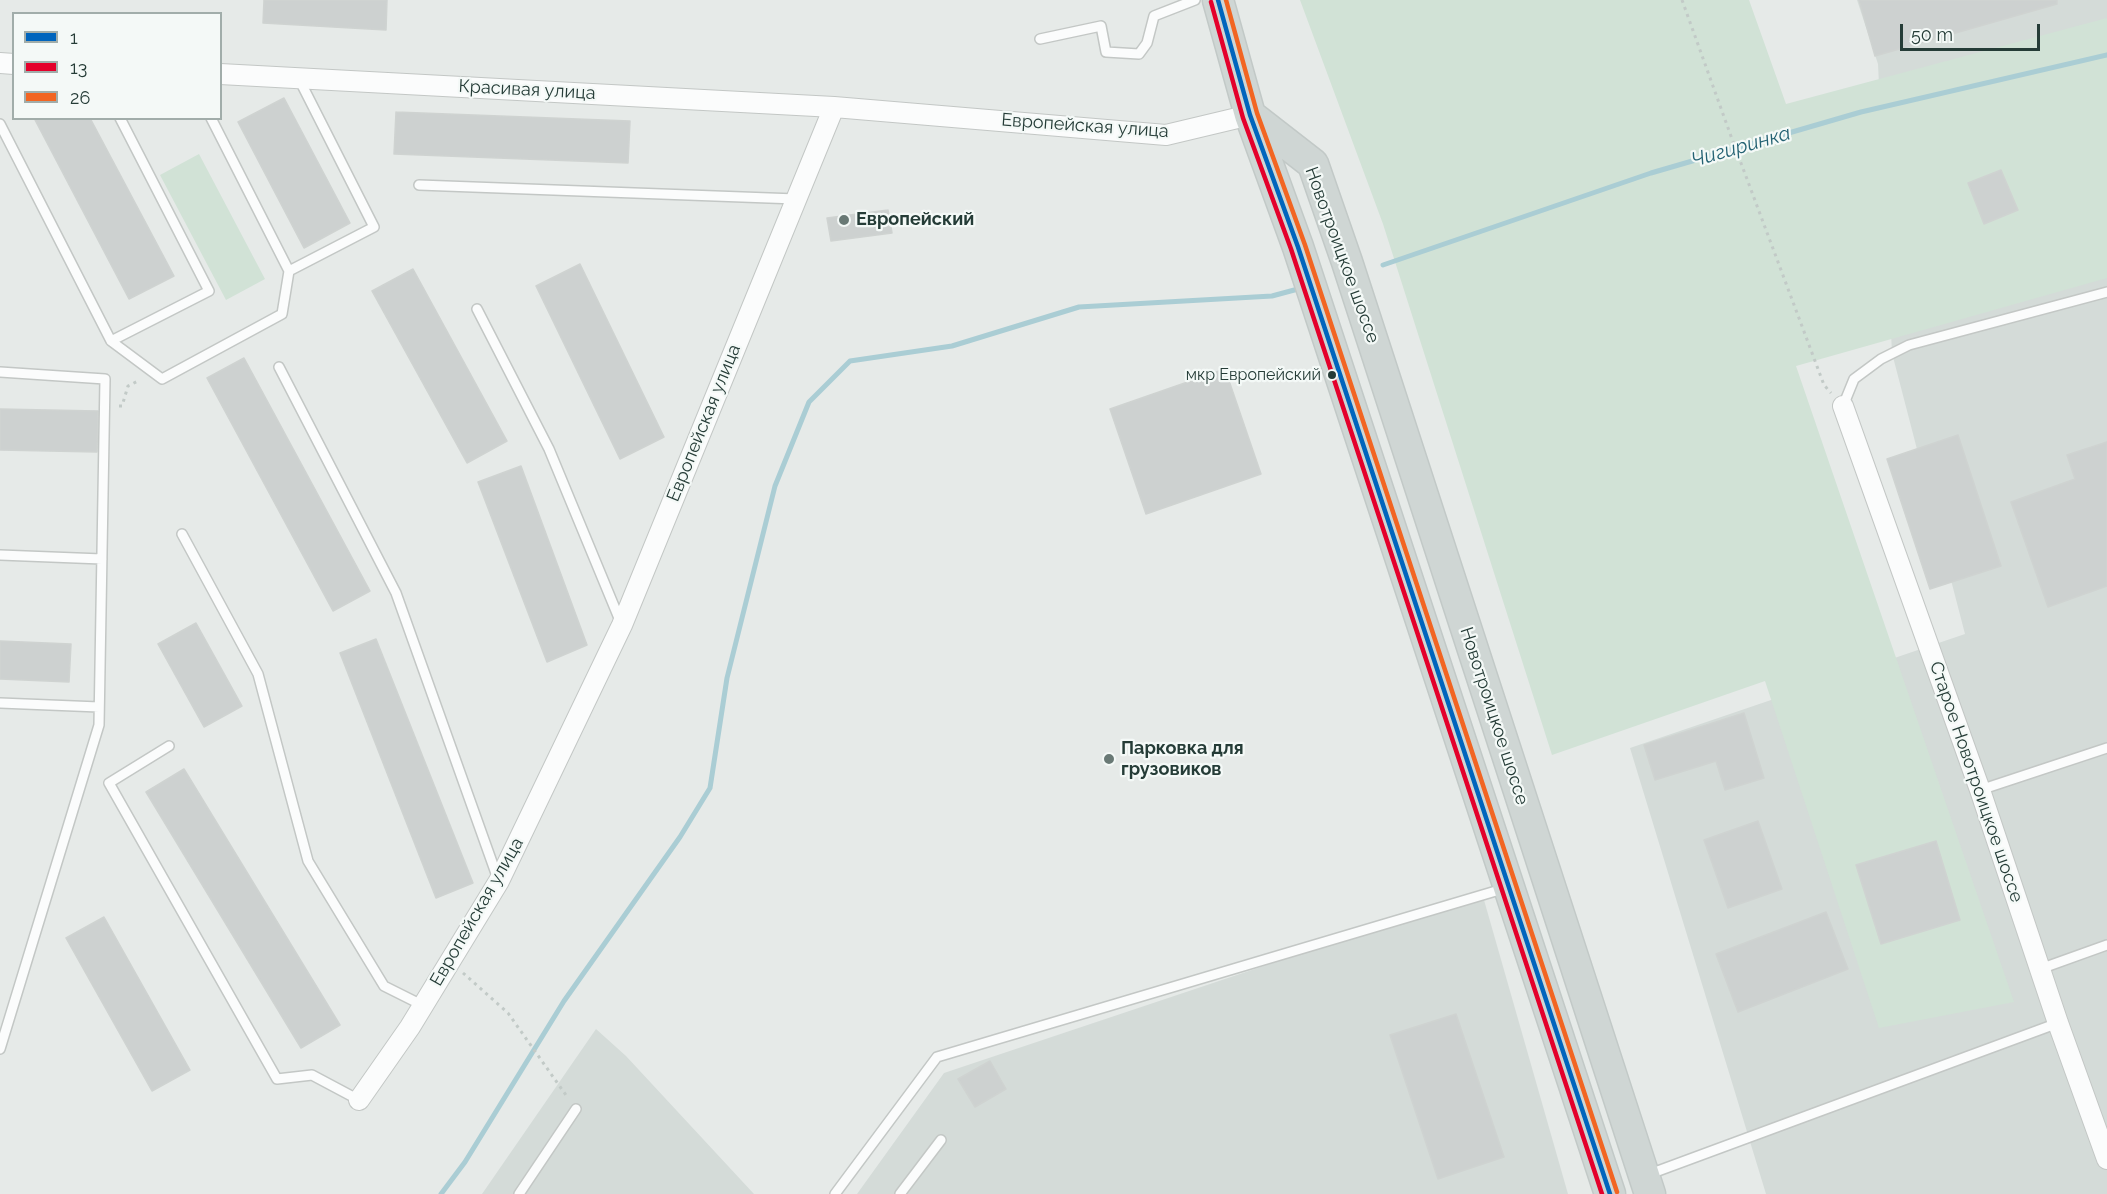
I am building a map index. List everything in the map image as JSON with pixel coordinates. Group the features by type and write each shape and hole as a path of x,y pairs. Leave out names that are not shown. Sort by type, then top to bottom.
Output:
{"main road":[{"path":"1218,0 1250,114 1298,247 1610,1194"},
{"name":"Новотроицкое шоссе","path":"1250,114 1313,164 1351,273 1647,1185"}],"street":[{"name":"Красивая улица","path":"222,74 834,106"},
{"name":"Европейская улица","path":"359,1100 424,1006 499,881 622,625 834,106 1166,135 1250,114"},
{"name":"Старое Новотроицкое шоссе","path":"1843,406 1980,790 2058,1023 2107,1159"}],"lane":[{"path":"1040,39 1101,26 1106,52 1139,54 1147,43 1154,16 1195,0"},
{"path":"289,271 374,227 298,78"},
{"path":"111,341 208,291 121,120"},
{"path":"0,124 111,341 162,379 282,314 289,271 212,120"},
{"path":"419,185 796,199"},
{"path":"1843,406 1854,379 1881,359 1909,345 2107,291"},
{"path":"477,309 549,449 622,625"},
{"path":"279,367 396,593 499,881"},
{"path":"0,372 105,379 99,725 3,1028 0,1049"},
{"path":"182,534 258,674 308,861 384,986 424,1006"},
{"path":"0,555 102,559"},
{"path":"0,703 99,707"},
{"path":"169,746 109,783 277,1079 312,1076 359,1100"},
{"path":"1980,790 2107,748"},
{"path":"835,1194 937,1057 1509,888"},
{"path":"2040,969 2107,945"},
{"path":"1647,1185 2058,1023"},
{"path":"519,1194 576,1109"},
{"path":"900,1194 941,1140"}],"path":[{"path":"1682,0 1824,385 1843,406"},
{"path":"105,406 122,406 128,386 154,373"},
{"path":"450,961 507,1013 576,1109"}],"shaded area":[{"path":"1857,0 2107,0 2107,1194 1766,1194 1630,748 1965,634 1892,353 1878,64"},
{"path":"1482,893 1568,1194 857,1194 944,1073"},
{"path":"596,1029 626,1056 754,1194 482,1194"}],"green space":[{"path":"1300,0 1749,0 1786,104 2107,18 2107,278 1796,366 2014,1002 1879,1028 1765,681 1552,755 1383,224"},
{"path":"199,154 265,279 226,300 160,175"}],"building":[{"path":"264,0 387,0 386,30 263,23"},
{"path":"1859,0 2057,0 2057,4 1875,56"},
{"path":"284,98 350,223 304,248 238,122"},
{"path":"396,112 630,121 628,163 394,154"},
{"path":"35,120 91,120 174,276 129,299"},
{"path":"2001,170 2018,210 1984,224 1968,183"},
{"path":"888,210 892,233 831,241 827,218"},
{"path":"580,264 664,437 620,459 536,286"},
{"path":"413,269 507,441 467,463 372,291"},
{"path":"244,358 370,591 333,611 207,378"},
{"path":"1225,369 1261,474 1146,514 1110,409"},
{"path":"0,409 98,411 97,452 0,450"},
{"path":"1958,435 2001,566 1930,589 1887,459"},
{"path":"2107,442 2107,586 2048,607 2011,502 2075,479 2067,455"},
{"path":"521,466 587,645 547,662 478,482"},
{"path":"196,623 242,706 204,727 158,644"},
{"path":"376,639 473,883 436,898 340,653"},
{"path":"0,641 71,644 69,682 0,679"},
{"path":"1744,713 1764,778 1725,790 1716,761 1655,780 1644,745"},
{"path":"184,769 340,1025 301,1048 146,792"},
{"path":"1758,821 1782,889 1728,908 1704,840"},
{"path":"1936,841 1960,920 1881,944 1856,865"},
{"path":"1826,912 1848,969 1738,1012 1716,954"},
{"path":"104,917 190,1070 152,1091 66,938"},
{"path":"1456,1014 1504,1157 1438,1179 1390,1035"},
{"path":"990,1061 1006,1089 975,1107 958,1079"}],"waterway":[{"name":"Чигиринка","path":"1383,265 1651,173 1861,112 2107,55"},
{"path":"441,1194 465,1162 564,1001 680,837 710,788 727,678 775,486 809,402 850,361 952,346 1079,307 1272,296 1298,289"}],"transit line":[{"name":"1","path":"1218,0 1250,115 1298,247 1610,1194"},
{"name":"26","path":"1226,0 1257,113 1305,245 1617,1192"},
{"name":"13","path":"1211,2 1243,118 1291,249 1602,1194"}],"place":[{"name":"Европейский","path":"844,220"},
{"name":"мкр Европейский","path":"1332,375"},
{"name":"Парковка для грузовиков","path":"1109,759"}]}
